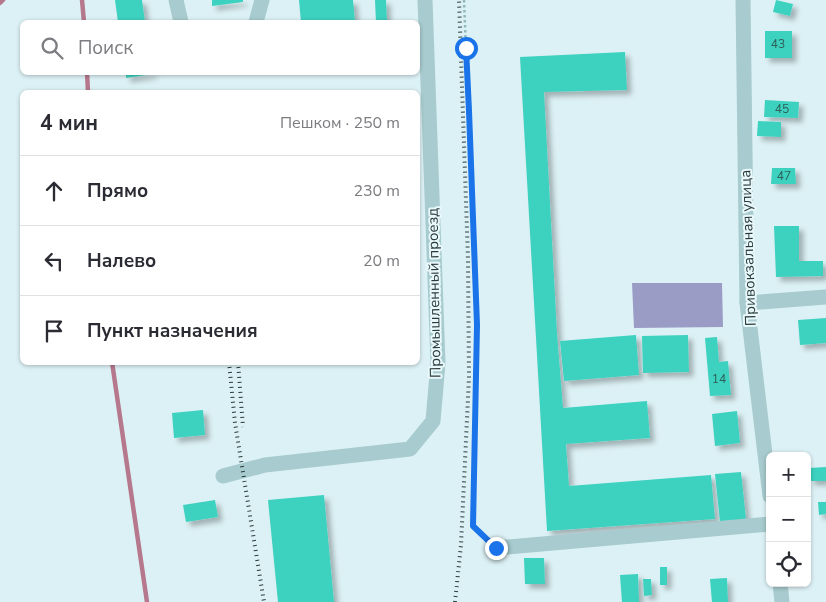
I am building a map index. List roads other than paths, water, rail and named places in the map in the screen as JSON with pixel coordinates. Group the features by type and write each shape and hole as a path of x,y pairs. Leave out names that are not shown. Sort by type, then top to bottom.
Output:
{"street":[{"path":"176,0 181,20"},
{"path":"257,20 262,0"},
{"name":"Промышленный проезд","path":"223,476 265,465 410,449 433,421 438,363 425,0"},
{"name":"Привокзальная улица","path":"742,0 747,303 766,462"},
{"path":"747,303 826,298"},
{"path":"496,548 766,524"},
{"path":"780,587 782,602"}],"waterway":[{"path":"0,3 3,0"},
{"path":"82,0 84,20"},
{"path":"87,75 88,90"},
{"path":"112,365 147,602"}],"railway":[{"path":"455,602 461,545 469,377 468,259 459,0"},
{"path":"229,365 235,423 264,602"},
{"path":"238,365 243,427"}]}
